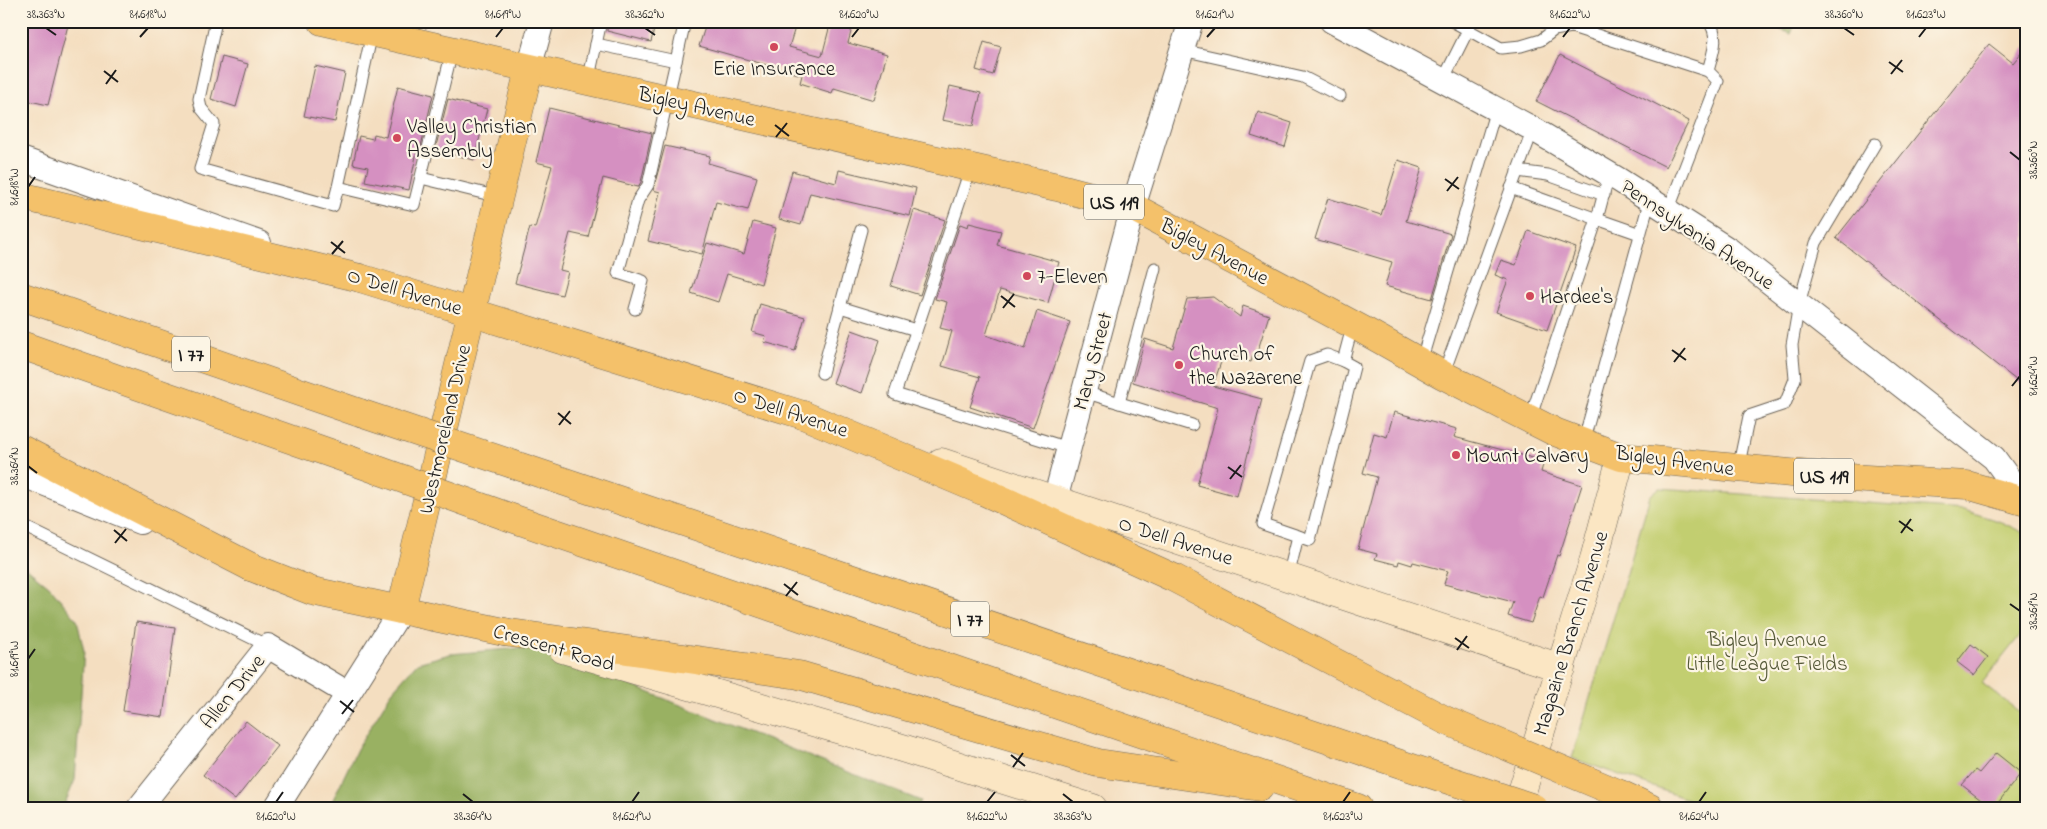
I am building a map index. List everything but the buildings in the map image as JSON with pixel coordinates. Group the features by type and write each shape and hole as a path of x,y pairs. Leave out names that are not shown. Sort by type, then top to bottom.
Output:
{"main road":[{"name":"Bigley Avenue","path":"322,21 971,167 1133,207 1353,324 1432,369 1530,419 1621,456 1738,469 1967,485 2025,502"},
{"name":"Westmoreland Drive","path":"401,610 529,69"},
{"path":"21,196 360,278"},
{"name":"O Dell Avenue","path":"360,278 472,311 803,416"},
{"name":"I 77","path":"21,296 360,413 1534,808"},
{"name":"I 77","path":"21,345 506,516 1358,808"},
{"path":"803,416 985,492 1174,578 1445,720 1650,808"},
{"path":"21,449 251,568"},
{"name":"Crescent Road","path":"251,568 312,591 504,632"},
{"path":"504,632 799,675 1098,763 1328,798"}],"street":[{"name":"Westmoreland Drive","path":"529,69 542,21"},
{"name":"Mary Street","path":"1055,500 1133,207 1192,21"},
{"name":"Pennsylvania Avenue","path":"1332,21 1533,129 1607,184 1659,205 1729,250 1994,458 2025,502"},
{"name":"O Dell Avenue","path":"21,159 360,278"},
{"name":"O Dell Avenue","path":"803,416 1561,668"},
{"name":"Magazine Branch Avenue","path":"1517,808 1561,668 1621,456"},
{"name":"Crescent Road","path":"21,474 251,568"},
{"name":"Westmoreland Drive","path":"276,808 401,610"},
{"name":"Crescent Road","path":"504,632 902,748 1045,801 1093,808"},
{"name":"Allen Drive","path":"139,808 268,646 347,693"}],"lane":[{"path":"216,21 198,99 201,108 214,124 200,168 333,206 372,33"},
{"path":"588,82 601,21"},
{"path":"635,309 644,281 618,273 638,200 648,185 685,21"},
{"path":"1452,21 1469,26 1501,48 1521,46 1541,40 1554,30 1572,26 1708,71 1718,82 1659,205 1640,234 1583,442"},
{"path":"1708,21 1715,33 1708,71"},
{"path":"1443,80 1469,26"},
{"path":"596,44 676,61"},
{"path":"1182,50 1303,77 1340,96"},
{"path":"338,187 414,205 452,51"},
{"path":"1432,369 1496,109"},
{"path":"1432,369 1511,188 1533,129"},
{"path":"1738,469 1749,416 1785,404 1795,379 1792,345 1799,304 1816,243 1875,144"},
{"path":"971,167 895,394 1068,448"},
{"path":"1517,171 1607,184 1530,419"},
{"path":"420,178 499,197"},
{"path":"1511,188 1640,234"},
{"path":"822,373 861,230"},
{"path":"1119,402 1155,268"},
{"path":"840,308 916,330"},
{"path":"1343,361 1353,324"},
{"path":"1327,355 1343,361 1354,368 1310,540 1298,536 1263,524 1310,361 1327,355"},
{"path":"1084,392 1192,425"},
{"path":"21,525 268,646"},
{"path":"1288,577 1298,536"}],"green space":[{"path":"1767,21 1796,21 1791,34 1767,24"},
{"name":"Bigley Avenue Little League Fields","path":"1659,488 1964,510 2001,522 2026,534 2026,628 1982,683 2026,717 2026,808 1712,808 1572,758 1650,496"},
{"path":"21,563 50,587 77,620 84,651 75,780 63,808 21,808"},
{"path":"520,648 555,655 921,801 917,808 329,808 357,749 393,690 417,663 450,654"}],"place":[{"name":"Erie Insurance","path":"774,47"},
{"name":"Valley Christian Assembly","path":"397,138"},
{"name":"7-Eleven","path":"1027,276"},
{"name":"Hardee's","path":"1530,296"},
{"name":"Church of the Nazarene","path":"1179,365"},
{"name":"Mount Calvary","path":"1456,455"}]}
